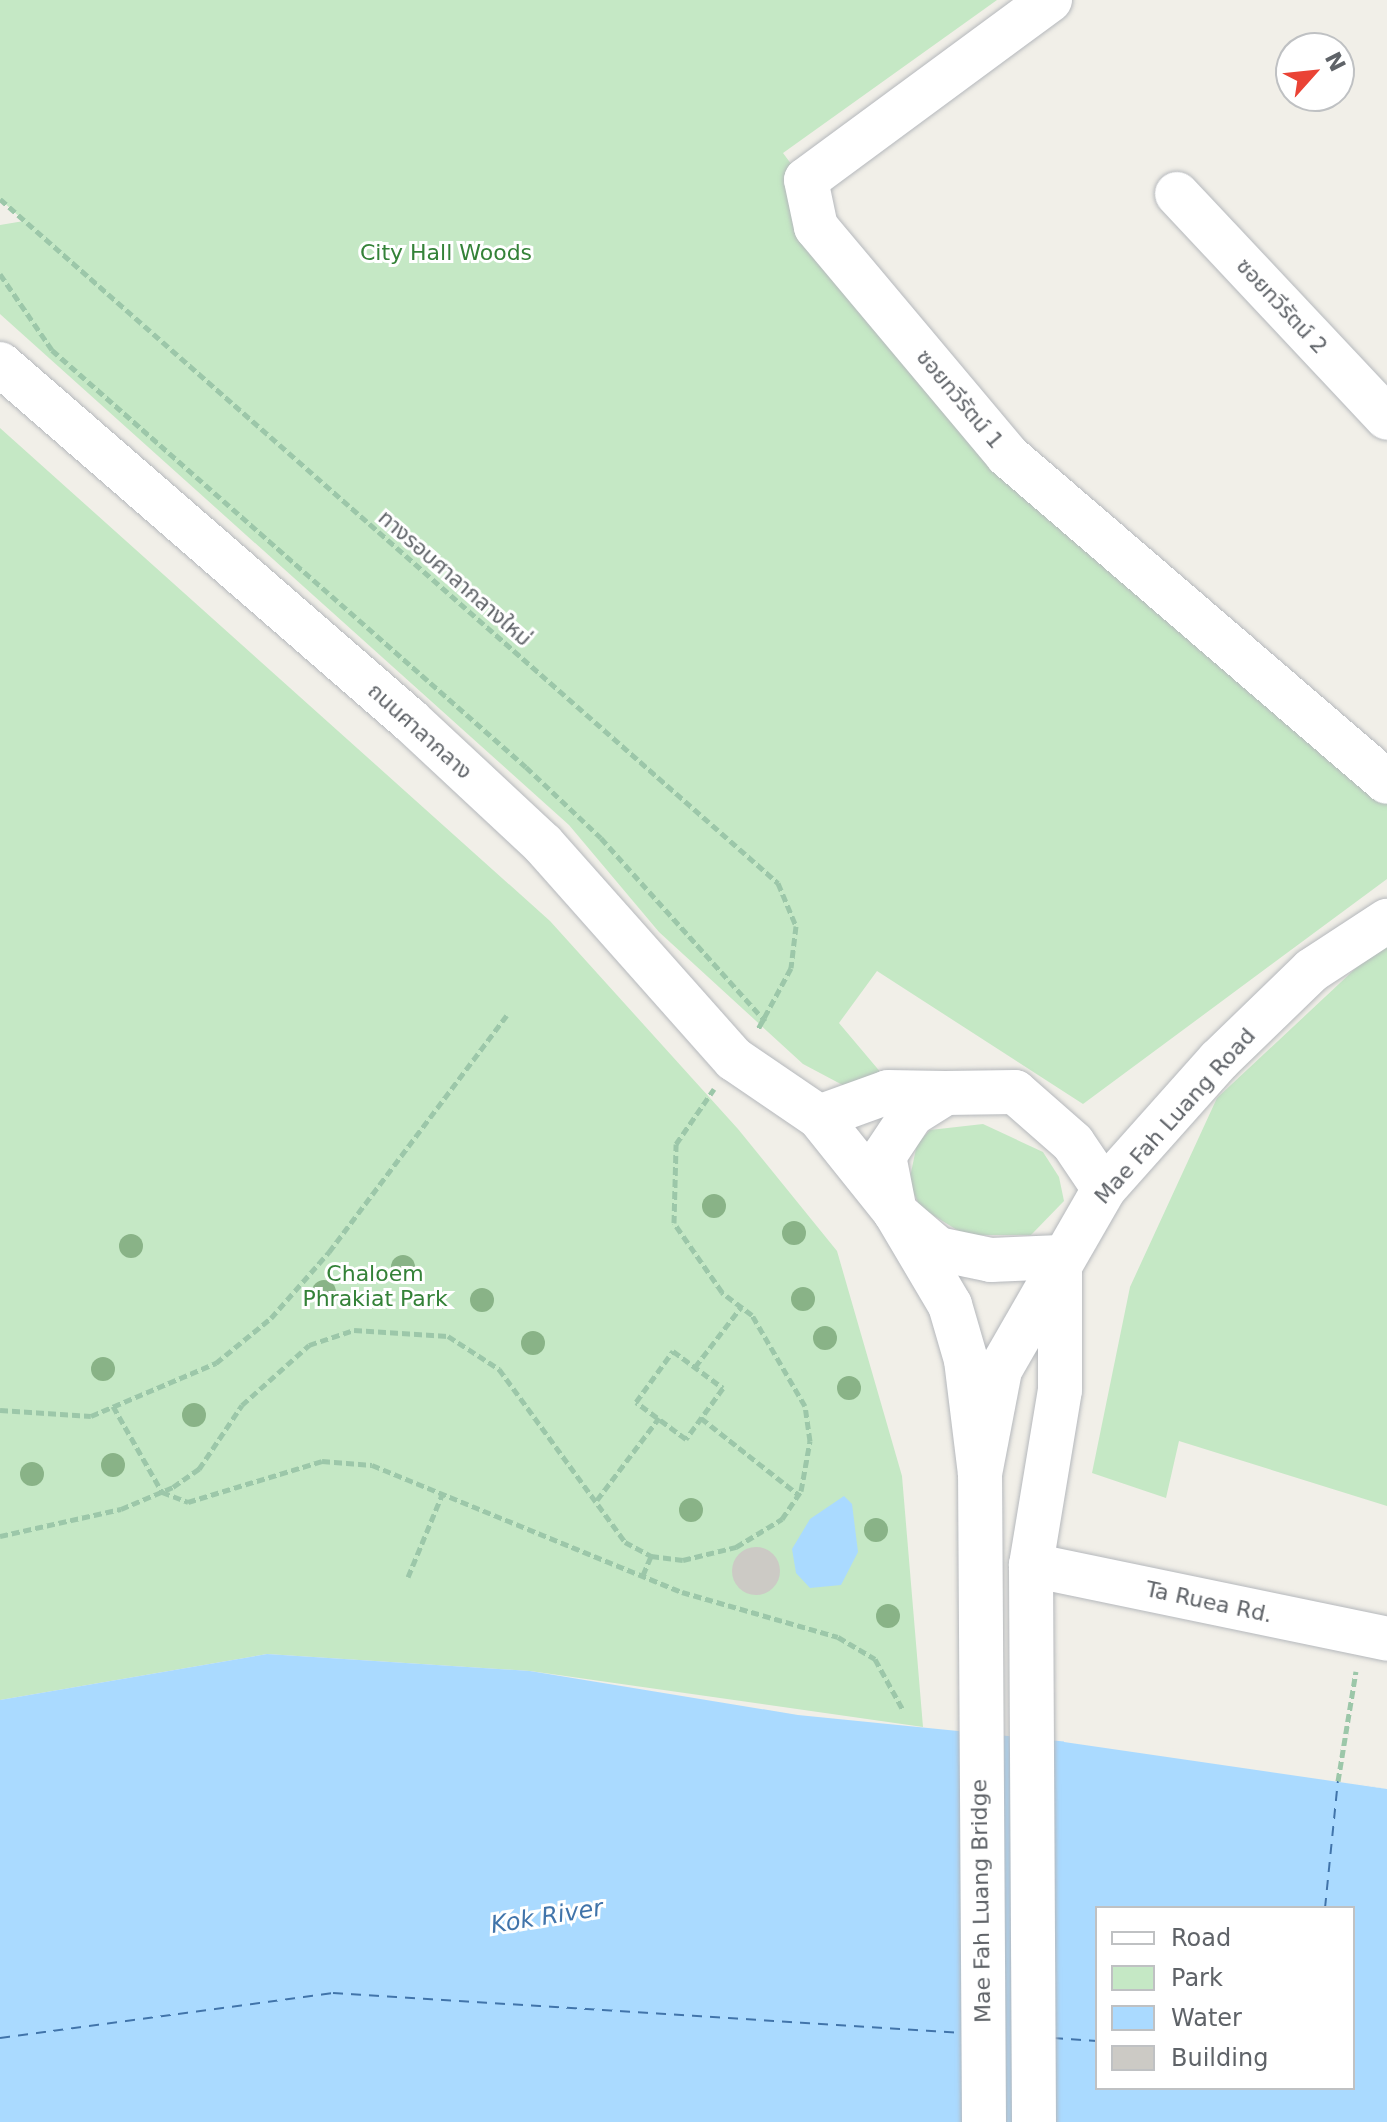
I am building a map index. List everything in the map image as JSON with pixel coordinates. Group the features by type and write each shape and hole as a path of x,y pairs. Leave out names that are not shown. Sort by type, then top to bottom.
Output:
{"street":[{"name":"ซอยทวีรัตน์ 1","path":"1050,0 806,180 816,227 1007,455 1387,782"},
{"name":"ซอยทวีรัตน์ 2","path":"1177,194 1387,418"},
{"name":"ถนนศาลากลาง","path":"0,364 433,742 543,844 734,1059 819,1117 895,1212"},
{"name":"Mae Fah Luang Road","path":"977,1680 980,1474 1000,1370 1060,1257 1104,1189 1219,1060 1312,970 1387,921"},
{"path":"819,1117 888,1092 1015,1092 1073,1143 1104,1189"},
{"path":"945,1093 912,1114 884,1156 895,1212 950,1305 966,1360 980,1474"},
{"path":"895,1212 938,1249 991,1260 1060,1257 1060,1390 1031,1565 1029,1682 1034,2122"},
{"name":"Ta Ruea Rd.","path":"1031,1565 1375,1636"},
{"name":"Mae Fah Luang Bridge","path":"977,1680 984,2122"}],"path":[{"name":"ทางรอบศาลากลางใหม่","path":"0,199 778,883 796,926 791,968 765,1021"},
{"path":"0,1410 91,1416 216,1363 271,1318 507,1015"},
{"path":"0,1536 162,1492 199,1469 242,1405 309,1345 354,1330 448,1336 499,1369 625,1542 651,1556 683,1560 736,1547 782,1519 799,1495 810,1441 805,1406 741,1307 685,1248 674,1223 676,1144 709,1097"},
{"path":"695,1367 741,1307"},
{"path":"673,1351 723,1388 686,1439 659,1418 636,1402 673,1351"},
{"path":"113,1406 162,1492 188,1502 322,1461 372,1465 444,1490 643,1575 838,1637 875,1659 903,1710"},
{"path":"597,1500 659,1418"},
{"path":"701,1418 799,1495"},
{"path":"408,1577 444,1490"},
{"path":"643,1575 651,1556"},
{"path":"1338,1781 1375,1636"}],"green space":[{"name":"City Hall Woods","path":"0,0 997,0 783,153 1007,455 1387,782 1387,879 1083,1104 877,971 839,1023 882,1074 852,1090 803,1064 659,932 569,825 0,314 0,225 24,221 0,199"},
{"name":"Chaloem Phrakiat Park","path":"0,428 550,921 738,1129 837,1251 902,1476 923,1727 530,1671 267,1654 0,1700"},
{"path":"1387,939 1387,1506 1179,1441 1166,1498 1092,1473 1130,1287 1217,1098"},
{"path":"983,1124 1043,1152 1059,1177 1064,1201 1031,1235 965,1235 920,1207 909,1182 917,1144 930,1130"}],"water":[{"path":"844,1496 852,1504 858,1552 841,1585 810,1588 796,1573 792,1549 810,1519"},
{"name":"Kok River","path":"267,1654 530,1671 798,1715 1180,1753 1387,1789 1387,2122 0,2122 0,1700"}],"pier":[{"path":"1064,1738 1181,1749 1387,1789 1064,1742"}],"building":[{"path":"756,1547 773,1554 780,1571 773,1588 756,1595 739,1588 732,1571 739,1554"}],"ferry route":[{"path":"1325,1906 1338,1781"},
{"path":"0,2038 333,1993 963,2033"},
{"path":"1053,2038 1095,2041"}]}
